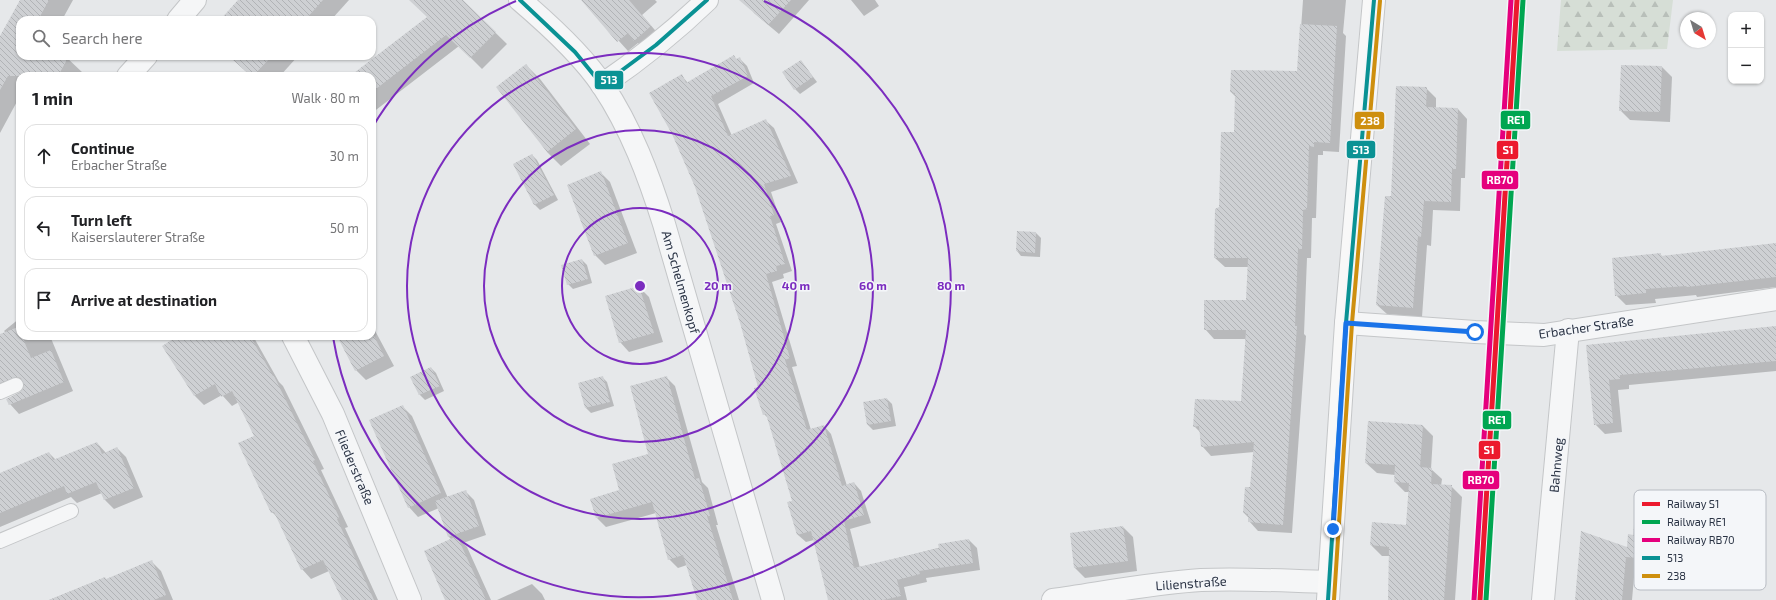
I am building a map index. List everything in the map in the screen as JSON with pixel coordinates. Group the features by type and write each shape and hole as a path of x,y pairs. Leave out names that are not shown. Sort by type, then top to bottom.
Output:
{"main road":[{"path":"1329,591 1346,323 1374,0"}],"street":[{"path":"181,16 195,0"},
{"name":"Am Schelmenkopf","path":"520,0 575,52 602,85 624,123 647,172 664,224 773,600"},
{"path":"602,85 645,55 707,0"},
{"path":"132,72 142,60"},
{"name":"Erbacher Straße","path":"1346,323 1544,335 1568,330 1776,299"},
{"name":"Bahnweg","path":"1543,600 1568,330"},
{"name":"Fliederstraße","path":"295,340 333,414 410,600"},
{"name":"Lilienstraße","path":"1053,600 1200,580 1265,579 1329,591"}],"lane":[{"path":"0,392 16,385"},
{"path":"0,541 71,512"}],"green space":[{"path":"1561,0 1673,0 1667,49 1557,51"}],"building":[{"path":"20,0 49,0 40,16 16,16 16,60 67,60 60,72 16,72 16,76 8,76 0,90 0,36"},
{"path":"238,0 323,0 309,16 224,16"},
{"path":"409,0 463,0 496,32 470,58 446,35 376,89 376,72 355,72 371,60 376,60 376,56 427,17"},
{"path":"581,0 629,0 651,26 634,41 628,33 617,42"},
{"path":"739,0 791,0 768,25"},
{"path":"1300,24 1337,26 1330,143 1314,142 1314,147 1309,146 1307,209 1303,210 1302,249 1298,249 1295,326 1297,326 1283,525 1248,522 1248,514 1243,513 1245,487 1250,487 1254,442 1201,447 1199,426 1193,427 1195,399 1241,401 1246,330 1204,330 1204,300 1246,300 1248,258 1214,258 1215,209 1219,207 1221,132 1234,132 1235,93 1230,92 1231,70 1297,71"},
{"path":"734,55 736,59 740,57 748,76 711,96 728,136 766,119 791,176 764,184 774,215 770,216 785,264 776,266 777,271 766,274 790,358 785,360 807,430 824,425 842,486 854,482 864,515 844,521 854,568 939,548 938,544 969,539 973,563 919,571 920,574 897,580 901,596 883,600 828,600 811,531 797,535 787,502 792,501 766,414 763,415 754,388 758,387 740,323 695,187 672,134 649,93 682,74 686,83"},
{"path":"233,60 268,60 257,72 247,72"},
{"path":"801,60 813,77 794,90 782,72"},
{"path":"526,64 576,129 547,152 496,87"},
{"path":"1621,65 1662,66 1660,112 1619,111"},
{"path":"1396,86 1427,87 1426,107 1458,108 1456,169 1452,169 1451,202 1424,201 1421,237 1418,236 1413,308 1376,305 1385,196 1391,196"},
{"path":"532,154 554,195 534,205 513,164"},
{"path":"601,171 628,243 594,256 567,185"},
{"path":"1017,231 1036,232 1035,253 1016,251"},
{"path":"1776,243 1776,277 1687,287 1646,289 1646,293 1615,296 1612,258 1661,253 1661,256"},
{"path":"582,259 588,279 567,285 561,265"},
{"path":"639,286 654,333 619,343 605,296"},
{"path":"1776,326 1776,361 1620,375 1620,379 1609,380 1613,423 1594,425 1586,345"},
{"path":"16,328 16,340 24,340 31,358 51,350 64,382 9,405 6,399 20,393 24,386 21,378 17,377 0,383 0,334"},
{"path":"172,340 252,340 274,376 315,460 313,461 339,517 337,519 374,600 342,600 323,560 301,570 274,512 271,513 238,443 254,436 232,391 221,397 215,384 194,396 162,346"},
{"path":"339,340 376,340 384,356 355,371"},
{"path":"431,367 440,386 419,395 410,377"},
{"path":"603,376 610,402 585,408 578,383"},
{"path":"667,376 695,479 699,478 710,516 707,516 733,600 697,600 683,555 668,560 652,502 596,518 590,499 619,490 612,464 648,454 630,386"},
{"path":"887,398 891,421 867,425 863,402"},
{"path":"403,405 441,493 408,508 369,420"},
{"path":"1368,421 1423,425 1420,467 1432,468 1431,484 1452,485 1444,600 1388,600 1389,547 1370,545 1372,522 1406,525 1409,483 1394,482 1395,465 1365,463"},
{"path":"97,442 102,454 117,447 134,488 104,500 96,482 67,494 64,486 0,513 0,473 49,452 53,460"},
{"path":"466,490 479,526 448,537 435,501"},
{"path":"1634,525 1634,558 1626,557 1622,600 1575,600 1581,531 1627,547 1628,534 1633,535"},
{"path":"1123,526 1128,561 1074,568 1070,533"},
{"path":"457,536 486,600 445,600 424,551"},
{"path":"152,560 166,595 154,600 49,600 105,577 106,579"}],"rail line":[{"name":"RB70","path":"1474,600 1511,0"},
{"name":"S1","path":"1480,600 1517,0"},
{"name":"RE1","path":"1486,600 1523,0"}],"transit line":[{"name":"513","path":"520,0 575,52 602,85 656,45 707,0"},
{"name":"513","path":"1328,600 1346,323 1374,0"},
{"name":"238","path":"1334,600 1352,323 1380,1"}],"route":[{"path":"1333,529 1346,323 1475,332"}]}
